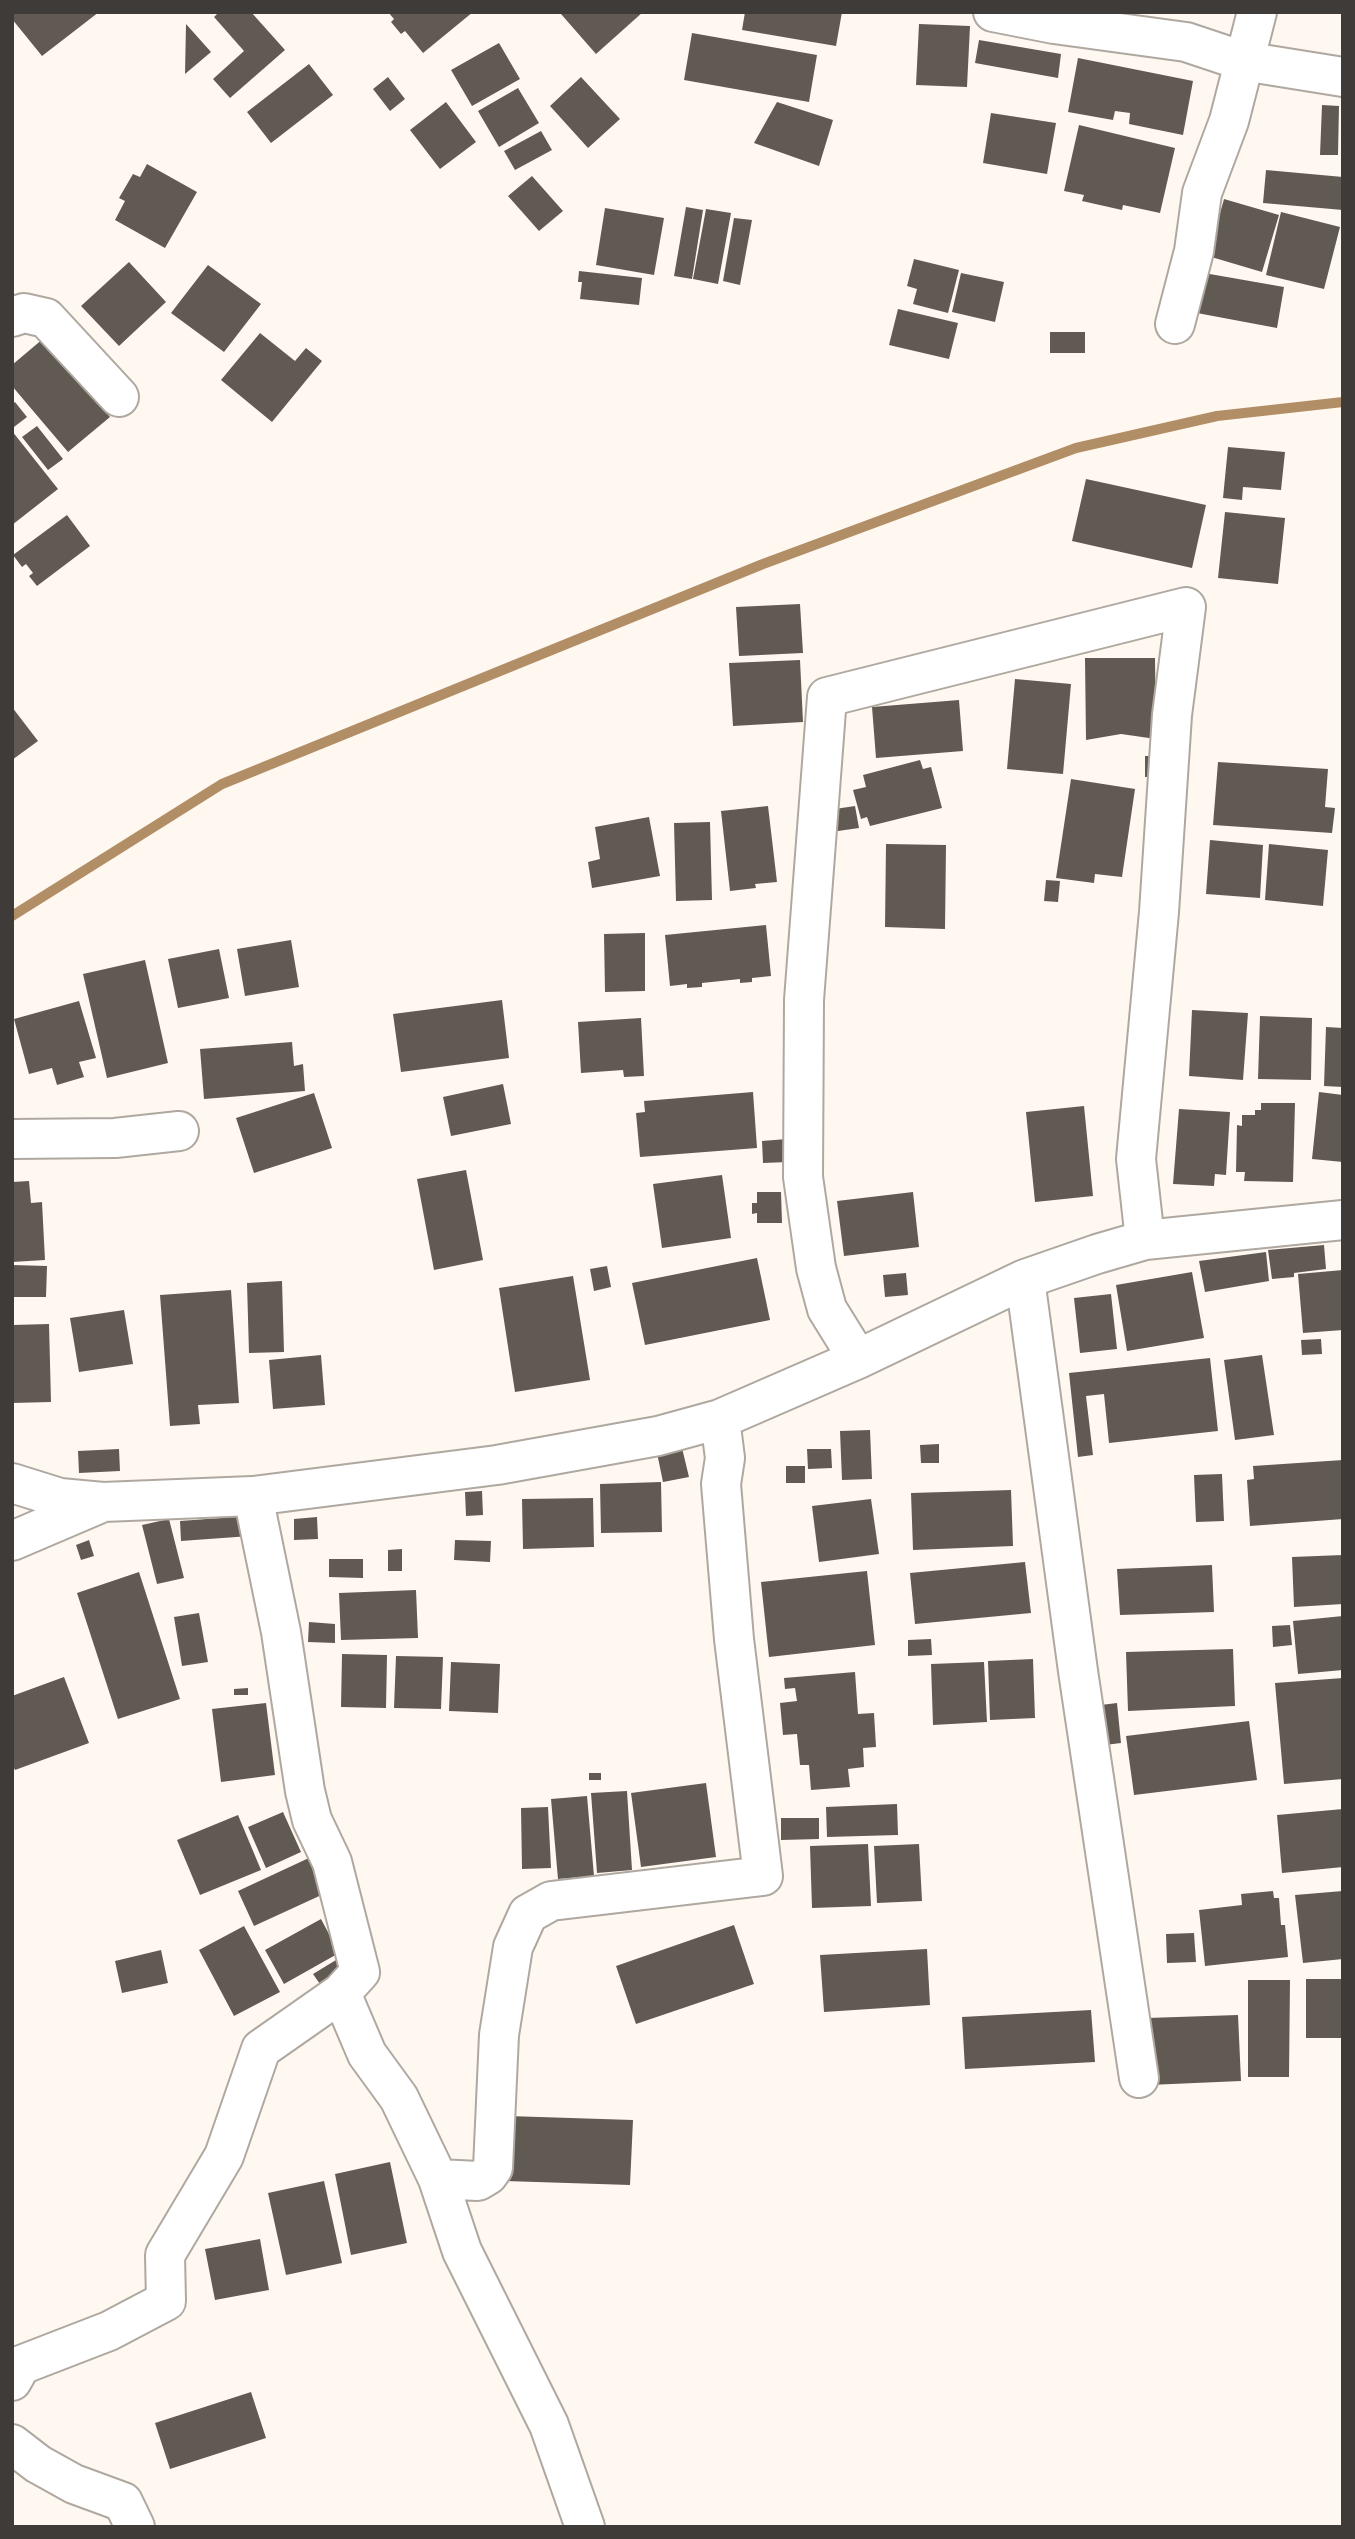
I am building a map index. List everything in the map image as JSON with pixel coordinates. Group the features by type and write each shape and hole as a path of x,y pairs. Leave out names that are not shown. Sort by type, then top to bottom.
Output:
{"street":[{"path":"993,12 1054,24 1186,42 1243,61 1343,77"},
{"path":"1175,324 1195,251 1202,193 1229,121 1257,12"},
{"path":"12,317 23,313 46,318 118,397"},
{"path":"858,1359 827,1309 816,1268 803,1177 804,1000 827,697 1186,607 1172,715 1159,912 1136,1158 1145,1240"},
{"path":"12,1139 115,1138 179,1131"},
{"path":"12,1483 60,1499 103,1502 253,1496 498,1465 658,1436 720,1419 858,1359 1025,1279 1145,1240 1343,1220"},
{"path":"1025,1279 1072,1630 1139,2078"},
{"path":"438,2179 478,2181 493,2168 499,2035 513,1947 528,1914 551,1901 764,1876 734,1639 721,1484 725,1458 720,1419"},
{"path":"12,2381 21,2365 109,2331 166,2301 165,2255 224,2157 261,2049 341,1993 360,1972 332,1862 312,1820 305,1791 281,1632 253,1496"},
{"path":"12,1541 103,1502"},
{"path":"341,1993 367,2054 399,2098 438,2179 462,2251 549,2425 585,2527"},
{"path":"12,2444 38,2464 74,2484 123,2502 135,2527"}],"building":[{"path":"12,12 99,12 42,56 12,19"},
{"path":"219,12 251,12 285,50 230,98 213,79 244,51 214,17"},
{"path":"388,12 473,12 423,53 405,31 401,34 391,22 394,19"},
{"path":"643,12 596,54 561,14"},
{"path":"745,12 842,12 836,46 742,30"},
{"path":"186,24 211,52 185,74"},
{"path":"919,24 970,26 967,87 916,85"},
{"path":"692,33 817,55 809,102 684,80"},
{"path":"979,40 1061,54 1058,78 975,63"},
{"path":"499,43 520,79 472,106 451,70"},
{"path":"1078,58 1193,81 1183,135 1129,124 1130,113 1115,111 1113,120 1068,112"},
{"path":"309,64 333,95 271,143 247,112"},
{"path":"388,77 405,99 390,111 373,89"},
{"path":"581,77 620,119 588,148 550,106"},
{"path":"518,88 539,123 499,147 478,111"},
{"path":"446,102 476,142 440,169 410,130"},
{"path":"777,102 833,120 819,166 754,143"},
{"path":"1322,105 1339,106 1338,155 1320,155"},
{"path":"991,113 1056,123 1047,174 983,163"},
{"path":"1079,125 1175,148 1160,213 1123,205 1122,210 1082,201 1084,195 1064,191"},
{"path":"541,131 552,150 515,170 504,151"},
{"path":"147,164 197,192 165,248 115,220 125,201 119,198 133,174 140,177"},
{"path":"1266,170 1343,177 1343,210 1263,203"},
{"path":"532,176 563,211 539,231 508,196"},
{"path":"1224,199 1279,215 1262,272 1208,256"},
{"path":"686,207 703,210 692,279 674,276"},
{"path":"605,208 664,218 654,275 596,265"},
{"path":"706,209 731,213 718,284 693,279"},
{"path":"1281,212 1340,227 1324,289 1266,275"},
{"path":"734,218 752,220 740,285 723,281"},
{"path":"914,259 959,270 948,313 913,304 917,289 907,286"},
{"path":"129,262 166,302 119,346 81,306"},
{"path":"208,265 261,304 224,352 171,313"},
{"path":"579,271 642,278 639,305 580,299 582,282 578,282"},
{"path":"961,273 1004,282 995,322 952,312"},
{"path":"1204,273 1284,287 1277,328 1197,313"},
{"path":"898,309 958,323 949,359 889,345"},
{"path":"1050,332 1085,332 1085,353 1050,353"},
{"path":"260,333 295,361 306,348 322,361 272,422 221,380"},
{"path":"44,338 110,417 68,452 12,386 12,365"},
{"path":"15,402 27,417 14,427 12,404"},
{"path":"37,426 63,459 48,470 22,437"},
{"path":"12,431 58,489 12,525"},
{"path":"1228,447 1285,452 1281,490 1243,487 1242,500 1223,498"},
{"path":"1086,479 1206,505 1192,568 1072,541"},
{"path":"1225,512 1285,518 1278,584 1218,578"},
{"path":"67,515 90,546 37,586 29,576 33,573 26,564 22,567 13,555"},
{"path":"800,604 803,653 739,656 736,607"},
{"path":"1085,658 1155,658 1156,739 1121,734 1086,740"},
{"path":"800,660 803,722 733,726 729,663"},
{"path":"1015,679 1071,684 1063,774 1007,769"},
{"path":"959,700 963,751 876,758 872,707"},
{"path":"12,707 38,741 12,760"},
{"path":"1145,756 1156,756 1156,777 1145,777"},
{"path":"920,760 923,769 931,767 942,808 870,826 867,817 861,819 853,790 866,787 863,775"},
{"path":"1218,762 1328,769 1325,807 1335,808 1332,833 1213,825"},
{"path":"1071,779 1135,789 1122,877 1095,874 1094,883 1056,878"},
{"path":"768,806 777,882 755,884 756,888 730,891 721,811"},
{"path":"855,806 859,828 838,831 835,809"},
{"path":"649,817 660,876 592,888 588,862 600,859 595,827"},
{"path":"710,822 712,900 676,901 674,823"},
{"path":"1210,840 1263,845 1260,898 1206,894"},
{"path":"886,844 946,845 945,929 885,927"},
{"path":"1269,844 1328,850 1323,906 1265,900"},
{"path":"1046,880 1060,881 1058,902 1044,901"},
{"path":"766,925 771,976 752,978 752,982 740,983 740,979 702,983 702,987 687,988 687,984 670,986 665,935"},
{"path":"645,933 645,991 605,992 604,934"},
{"path":"291,940 299,987 245,996 237,949"},
{"path":"219,949 229,998 178,1008 168,959"},
{"path":"145,960 168,1063 107,1078 83,974"},
{"path":"502,1000 509,1058 401,1072 393,1014"},
{"path":"79,1001 96,1058 79,1062 84,1077 57,1085 52,1068 29,1074 14,1019"},
{"path":"1192,1010 1248,1013 1243,1080 1189,1076"},
{"path":"1260,1016 1312,1018 1311,1080 1258,1079"},
{"path":"641,1018 644,1076 624,1077 623,1070 581,1073 578,1022"},
{"path":"1326,1027 1343,1028 1343,1087 1324,1086"},
{"path":"292,1042 294,1066 303,1064 305,1091 204,1099 200,1049"},
{"path":"503,1084 511,1124 451,1136 443,1097"},
{"path":"753,1092 757,1148 640,1157 636,1113 645,1112 644,1101"},
{"path":"1319,1092 1343,1095 1343,1162 1312,1159"},
{"path":"314,1093 332,1148 254,1173 236,1118"},
{"path":"1261,1103 1295,1103 1293,1182 1244,1181 1245,1172 1236,1172 1237,1125 1242,1126 1242,1115 1255,1115 1255,1110 1261,1110"},
{"path":"1084,1106 1093,1196 1035,1202 1026,1112"},
{"path":"1179,1109 1230,1112 1226,1175 1215,1174 1214,1186 1173,1184"},
{"path":"787,1139 788,1162 763,1163 762,1141"},
{"path":"466,1170 483,1260 434,1270 417,1179"},
{"path":"722,1175 731,1238 662,1248 653,1184"},
{"path":"29,1181 31,1203 42,1202 45,1260 12,1262 12,1182"},
{"path":"757,1192 781,1192 782,1223 757,1223 757,1213 752,1214 752,1203 757,1203"},
{"path":"913,1192 919,1247 844,1256 837,1201"},
{"path":"1324,1245 1326,1269 1272,1279 1268,1250"},
{"path":"1266,1252 1269,1281 1205,1292 1199,1261"},
{"path":"757,1258 770,1320 645,1345 632,1283"},
{"path":"12,1265 47,1266 46,1297 12,1297"},
{"path":"607,1266 611,1287 594,1291 590,1269"},
{"path":"1343,1270 1343,1330 1303,1333 1298,1274"},
{"path":"1192,1272 1204,1338 1127,1351 1116,1285"},
{"path":"906,1273 908,1295 885,1297 883,1275"},
{"path":"573,1276 590,1380 515,1392 499,1288"},
{"path":"282,1281 284,1352 249,1353 247,1283"},
{"path":"231,1290 239,1403 198,1405 200,1424 170,1426 160,1295"},
{"path":"1111,1294 1117,1349 1080,1353 1074,1298"},
{"path":"124,1310 133,1364 79,1372 70,1318"},
{"path":"49,1324 51,1402 12,1403 12,1325"},
{"path":"1321,1339 1322,1354 1302,1355 1301,1340"},
{"path":"321,1355 325,1405 273,1409 269,1360"},
{"path":"1262,1355 1274,1435 1235,1440 1224,1360"},
{"path":"1210,1358 1218,1431 1109,1443 1104,1394 1086,1396 1093,1455 1078,1457 1069,1373"},
{"path":"870,1430 872,1479 842,1480 840,1431"},
{"path":"939,1444 939,1463 921,1463 920,1445"},
{"path":"682,1448 689,1477 663,1482 657,1453"},
{"path":"119,1449 120,1471 79,1473 78,1451"},
{"path":"807,1449 831,1449 832,1468 808,1469"},
{"path":"1343,1460 1343,1519 1250,1526 1247,1480 1254,1479 1253,1466"},
{"path":"786,1466 805,1466 805,1483 786,1483"},
{"path":"1222,1474 1224,1521 1196,1522 1194,1475"},
{"path":"661,1482 662,1532 601,1533 600,1484"},
{"path":"1011,1490 1013,1546 913,1550 911,1493"},
{"path":"482,1491 483,1515 466,1516 465,1492"},
{"path":"593,1498 594,1547 523,1549 522,1499"},
{"path":"871,1499 879,1554 819,1562 812,1506"},
{"path":"248,1516 250,1536 181,1541 180,1521"},
{"path":"317,1517 318,1539 294,1540 294,1519"},
{"path":"169,1519 184,1578 157,1584 142,1525"},
{"path":"89,1540 94,1556 81,1560 76,1545"},
{"path":"455,1540 491,1541 490,1562 454,1560"},
{"path":"402,1549 402,1571 388,1571 388,1550"},
{"path":"1343,1555 1343,1604 1294,1607 1292,1557"},
{"path":"329,1559 363,1559 363,1578 329,1577"},
{"path":"1025,1562 1031,1613 915,1624 910,1573"},
{"path":"1212,1565 1214,1612 1120,1615 1117,1569"},
{"path":"867,1571 875,1645 769,1657 761,1582"},
{"path":"139,1572 180,1699 118,1719 77,1593"},
{"path":"416,1590 418,1638 341,1640 339,1593"},
{"path":"199,1613 208,1662 182,1666 174,1617"},
{"path":"1343,1616 1343,1670 1298,1674 1293,1621"},
{"path":"309,1622 335,1624 335,1643 308,1642"},
{"path":"1290,1625 1292,1645 1273,1647 1272,1626"},
{"path":"931,1639 932,1655 908,1656 908,1640"},
{"path":"1233,1649 1235,1706 1128,1711 1126,1652"},
{"path":"342,1654 387,1655 386,1708 341,1707"},
{"path":"396,1656 443,1657 441,1709 394,1708"},
{"path":"1033,1659 1035,1718 990,1720 988,1661"},
{"path":"451,1662 500,1664 498,1713 449,1711"},
{"path":"984,1662 987,1722 933,1725 931,1664"},
{"path":"855,1672 858,1714 874,1713 876,1747 863,1748 864,1767 848,1769 850,1787 811,1790 809,1765 800,1765 797,1734 783,1735 780,1703 797,1701 795,1688 785,1689 784,1678"},
{"path":"64,1677 89,1743 15,1770 12,1764 12,1696"},
{"path":"1343,1678 1343,1779 1284,1784 1275,1683"},
{"path":"248,1688 248,1695 234,1695 234,1689"},
{"path":"266,1703 275,1775 221,1782 212,1709"},
{"path":"1117,1703 1121,1743 1105,1745 1101,1705"},
{"path":"1249,1721 1257,1780 1134,1795 1126,1736"},
{"path":"589,1773 601,1773 601,1780 589,1780"},
{"path":"706,1783 716,1857 641,1867 631,1793"},
{"path":"627,1791 632,1870 597,1873 591,1793"},
{"path":"587,1796 594,1876 558,1879 551,1799"},
{"path":"897,1804 898,1835 827,1837 826,1807"},
{"path":"548,1807 551,1868 522,1869 521,1808"},
{"path":"1343,1809 1343,1867 1282,1873 1277,1815"},
{"path":"283,1812 301,1852 266,1868 248,1827"},
{"path":"238,1815 261,1870 200,1895 177,1840"},
{"path":"781,1818 819,1818 819,1839 781,1840"},
{"path":"868,1844 871,1906 812,1908 810,1846"},
{"path":"919,1844 922,1901 877,1903 874,1846"},
{"path":"311,1857 328,1892 254,1926 238,1891"},
{"path":"1273,1891 1274,1898 1279,1898 1288,1957 1205,1966 1199,1910 1242,1905 1241,1894"},
{"path":"1343,1891 1343,1959 1303,1963 1295,1895"},
{"path":"321,1919 339,1953 284,1984 265,1950"},
{"path":"734,1925 754,1984 636,2024 616,1966"},
{"path":"244,1926 280,1992 234,2016 199,1950"},
{"path":"1194,1933 1196,1962 1167,1963 1166,1934"},
{"path":"927,1949 930,2005 824,2012 820,1955"},
{"path":"161,1950 168,1983 122,1993 115,1961"},
{"path":"336,1960 344,1973 322,1987 313,1974"},
{"path":"1306,1979 1343,1979 1343,2038 1306,2038"},
{"path":"1248,1980 1290,1980 1289,2077 1248,2077"},
{"path":"1091,2010 1095,2062 965,2069 962,2017"},
{"path":"1238,2015 1241,2081 1149,2085 1147,2018"},
{"path":"508,2116 633,2120 630,2185 505,2181"},
{"path":"390,2162 407,2243 351,2255 335,2174"},
{"path":"324,2181 342,2263 286,2275 268,2193"},
{"path":"260,2239 269,2290 215,2300 205,2249"},
{"path":"251,2392 266,2438 170,2469 155,2423"}],"waterway":[{"path":"12,916 222,784 763,564 1076,448 1217,416 1343,402"}]}
